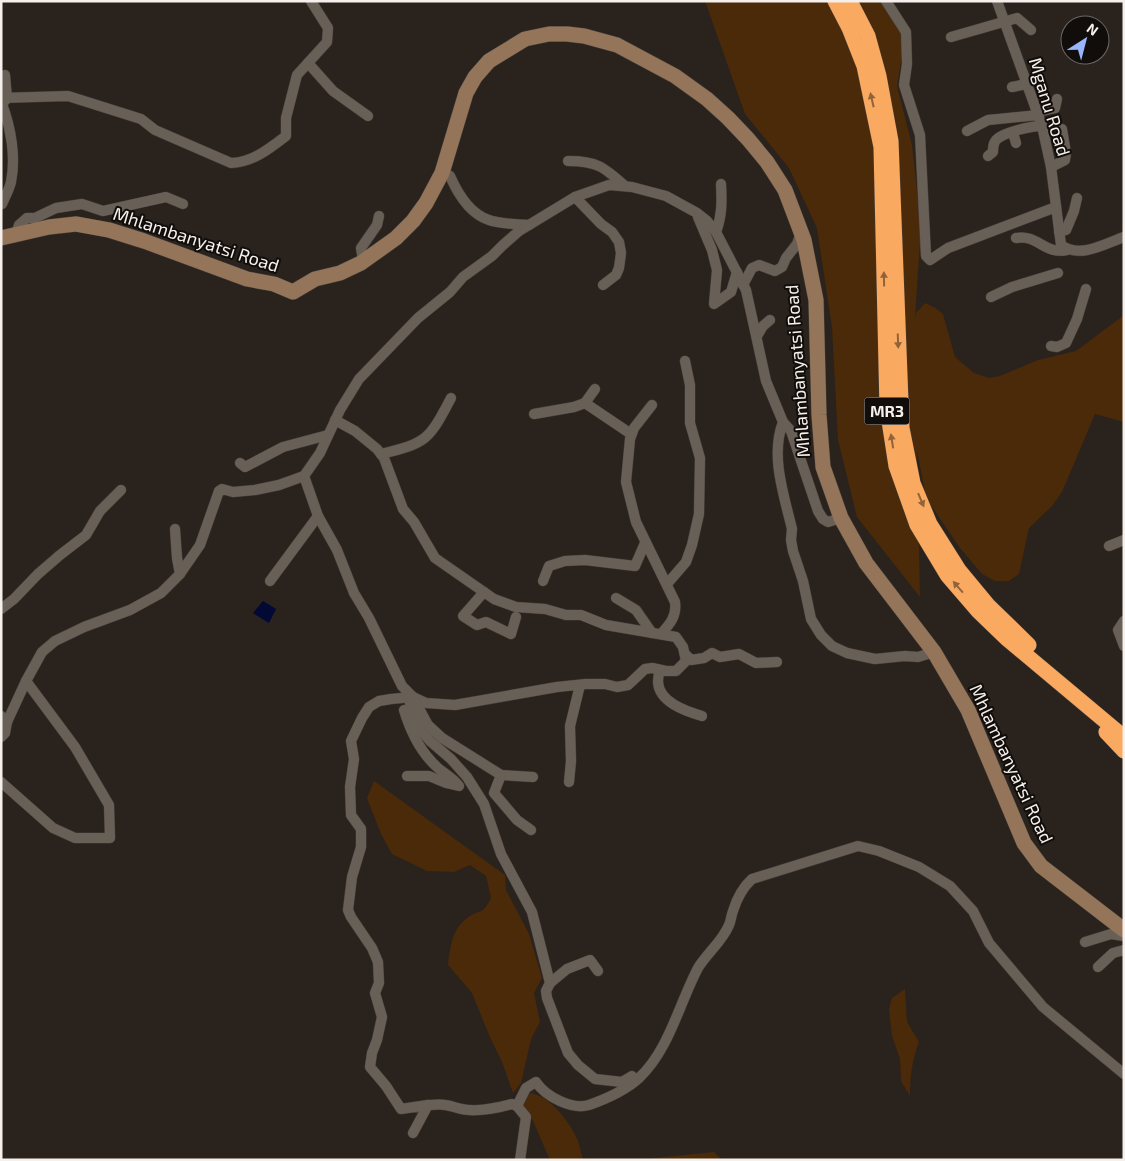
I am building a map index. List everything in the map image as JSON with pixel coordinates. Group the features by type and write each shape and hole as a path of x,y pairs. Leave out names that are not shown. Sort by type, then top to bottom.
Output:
{"highway":[{"name":"MR3","path":"835,1 849,28 864,66 881,147 887,408 896,466 917,525 947,575 978,610 1007,639 1124,737"},
{"name":"MR3","path":"850,1 868,36 880,76 891,141 902,428 913,483 930,524 959,570 988,605 1025,642 1124,724"},
{"path":"1052,676 1124,751"}],"main road":[{"name":"Mhlambanyatsi Road","path":"1,238 49,226 76,224 110,230 247,279 274,284 293,292 315,279 340,273 363,261 396,238 413,221 426,203 442,173 466,93 475,78 489,61 525,39 549,34 584,36 617,45 652,62 675,76 707,99 728,118 767,162 784,190 801,233 816,300 819,415 823,466 841,518 866,563 934,652 968,710 1024,843 1041,866 1124,930"}],"street":[{"path":"4,98 68,96 141,119 156,130 231,163 243,163 268,150 286,136 286,118 297,75 328,42 328,28 311,1"},
{"path":"886,1 906,32 908,64 904,85 920,135 926,256 930,260 948,248 1056,207"},
{"name":"Mganu Road","path":"997,1 1042,126 1051,167 1059,232 1062,245 1068,250"},
{"path":"951,37 1017,18 1031,30"},
{"path":"308,64 333,91 368,116"},
{"path":"2,204 11,184 13,160 11,138 2,104 5,75"},
{"path":"1012,88 1027,84"},
{"path":"967,131 988,120 1038,114 1054,108 1058,99"},
{"path":"988,156 993,152 993,144 997,139 1034,126 1042,126"},
{"path":"1051,167 1065,160 1066,153 1062,129"},
{"path":"1013,133 1016,143"},
{"path":"568,161 584,161 605,168 625,186"},
{"path":"442,173 450,176 456,189 467,203 489,220 529,225"},
{"path":"716,232 722,211 721,184"},
{"path":"1,737 5,733 4,719 42,652 55,641 84,627 130,610 161,593 180,574 200,545 219,490 233,492 255,490 279,485 304,476 320,453 335,420 358,379 418,318 450,292 463,277 529,225 575,197 609,185 625,186 666,196 697,213 716,232 744,285 766,381 783,422 791,431 818,511 823,519 828,522 841,518"},
{"path":"16,234 19,225 27,218 35,218 56,208 82,204 103,211 166,197 183,204"},
{"path":"575,197 601,224 612,232 619,242 621,253 619,268 616,275 603,285"},
{"path":"1059,232 1066,230 1077,198"},
{"path":"697,213 712,250 717,270 714,304 731,292 737,272"},
{"path":"363,261 361,248 377,225 379,216"},
{"path":"744,285 752,268 759,265 775,271 782,267 786,258 797,244 801,233"},
{"path":"1016,238 1026,236 1052,250 1082,252 1124,237"},
{"path":"990,297 1012,287 1058,273"},
{"path":"1051,346 1057,347 1066,343 1077,319 1086,289"},
{"path":"757,336 763,326 770,320"},
{"path":"667,584 686,562 700,514 700,458 690,423 690,385 685,361"},
{"path":"534,414 574,407 585,403 595,389"},
{"path":"381,454 419,444 429,436 439,422 451,398"},
{"path":"585,403 631,434"},
{"path":"652,404 631,434 626,482 636,522 675,602 676,613 669,626 656,633"},
{"path":"335,420 356,430 381,454 403,509 414,522 434,558 494,599 516,607 545,609 566,615 581,615 606,625 676,637 683,647 685,654 686,661 676,671 645,669 628,685 580,685 526,691 455,705 426,702 413,697 379,701 369,707 351,741 354,759 350,787 350,814 361,830 361,847 352,877 348,910 372,948 378,962 379,983 375,993 382,1017 370,1067 386,1086 401,1109 443,1104 468,1110 489,1110 494,1107 512,1104 517,1106 526,1117 520,1160"},
{"path":"783,422 779,433 777,456 792,529 791,540 807,595 811,619 821,635 832,646 847,653 875,659 905,656 918,657 934,652"},
{"path":"240,463 245,467 283,447 328,435"},
{"path":"304,476 318,516 337,550 354,593 402,686 413,697 428,725 442,738 501,776 533,776"},
{"path":"1,609 14,600 60,554 86,535 100,511 121,490"},
{"path":"270,581 318,516"},
{"path":"175,529 176,558 180,574"},
{"path":"1110,546 1124,540"},
{"path":"543,581 549,566 565,561 604,562 635,566 645,543"},
{"path":"484,592 463,616 478,625 486,622 511,634 516,617"},
{"path":"616,598 636,610 656,633"},
{"path":"1124,621 1118,630 1124,646"},
{"path":"685,654 691,660 704,658 712,654 720,657 739,654 756,663 777,662"},
{"path":"660,670 658,682 662,694 669,702 702,716"},
{"path":"1,782 53,828 75,838 110,838 109,805 75,747 26,681"},
{"path":"568,782 571,761 570,726 580,685"},
{"path":"407,776 429,776 459,786 427,756 409,725 404,709 406,703 413,697"},
{"path":"413,697 410,704 418,727 467,777 484,804 501,854 532,912 550,983"},
{"path":"501,776 494,793 517,820 531,830"},
{"path":"517,1106 526,1088 536,1082 541,1090 569,1105 580,1107 612,1095 638,1078 661,1049 690,984 705,957 722,938 730,924 737,898 744,887 752,879 858,846 879,851 919,867 950,886 973,910 989,943 1039,1002 1124,1074"},
{"path":"1085,942 1111,934 1124,936"},
{"path":"1098,967 1113,953 1124,950"},
{"path":"598,972 590,960 567,969 550,983 546,991 547,998 568,1053 595,1079 622,1082"},
{"path":"586,1105 597,1094 610,1090 648,1067"},
{"path":"413,1133 428,1105"}],"shaded area":[{"path":"705,1 890,1 906,32 897,86 912,145 921,227 915,318 916,313 925,303 943,314 955,357 974,373 989,378 1000,376 1038,360 1076,351 1124,315 1124,422 1095,414 1062,492 1052,506 1029,528 1019,574 1009,581 995,581 982,574 960,548 926,498 917,450 920,597 857,517 838,440 832,327 817,228 789,168 745,114"},
{"path":"263,601 276,609 269,623 253,613"},
{"path":"374,781 505,875 506,890 529,934 542,978 534,993 540,1022 531,1039 521,1083 513,1093 502,1062 472,993 448,965 451,946 458,928 467,918 483,910 491,898 486,876 470,865 454,872 427,871 392,854 381,834 367,798"},
{"path":"905,989 907,1022 919,1042 912,1069 910,1096 901,1081 900,1059 892,1036 889,1009 892,998"},
{"path":"530,1093 552,1104 565,1118 578,1141 583,1160 550,1160 530,1114 523,1106"},
{"path":"714,1152 722,1160 651,1160 654,1158"}]}
